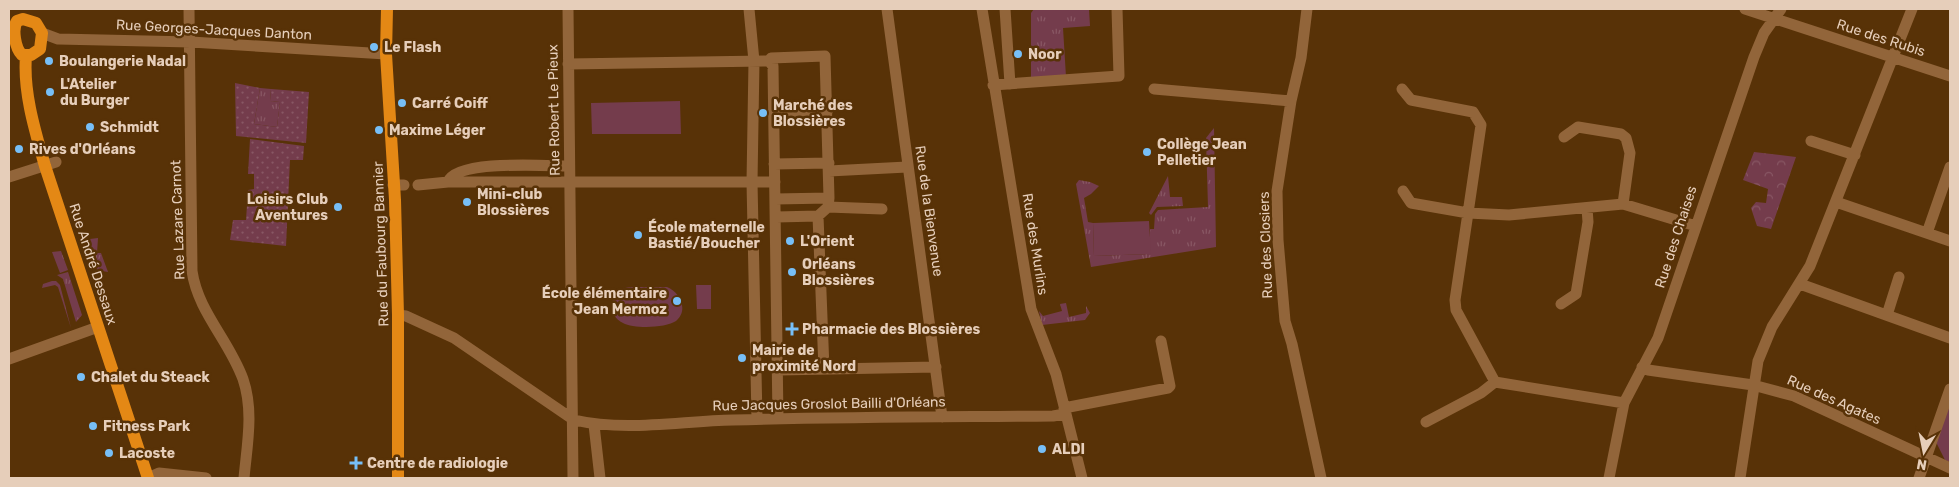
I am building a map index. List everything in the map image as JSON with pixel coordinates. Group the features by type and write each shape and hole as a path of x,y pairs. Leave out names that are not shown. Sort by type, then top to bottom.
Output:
{"main road":[{"name":"Rue du Faubourg Bannier","path":"387,9 386,54 399,185 398,478"},
{"path":"22,14 36,23 42,33 40,49 26,56 18,51 13,44 14,24 22,14"},
{"name":"Rue André Dessaux","path":"26,56 26,70 33,119 51,164 98,327 148,478"}],"street":[{"name":"Rue Lazare Carnot","path":"189,9 191,42 192,270 200,301 242,378 250,422 244,478"},
{"name":"Rue Robert Le Pieux","path":"568,9 574,478"},
{"path":"749,9 754,62 752,182 757,419"},
{"name":"Rue de la Bienvenue","path":"888,9 907,167 942,417"},
{"name":"Rue des Murlins","path":"982,9 1031,309 1056,374 1082,478"},
{"path":"1005,9 1010,84"},
{"path":"993,85 1119,76 1117,9"},
{"name":"Rue des Closiers","path":"1307,9 1301,58 1291,101 1277,191 1278,240 1285,321 1292,344 1321,478"},
{"name":"Rue des Rubis","path":"1746,9 1777,14 1893,58 1950,76"},
{"path":"1740,478 1758,361 1772,327 1810,266 1912,9"},
{"name":"Rue des Chaises","path":"1609,478 1624,403 1658,338 1754,57 1777,14"},
{"name":"Rue Georges-Jacques Danton","path":"42,33 58,39 191,42 386,54"},
{"path":"568,64 754,62 769,61 772,58 825,56 828,110 829,202 818,216 824,369"},
{"path":"769,61 773,66 778,419"},
{"path":"1402,88 1411,100 1473,112 1481,125 1455,300 1456,310 1495,382"},
{"path":"1154,89 1291,101"},
{"path":"774,112 828,110"},
{"path":"1564,137 1578,127 1621,134 1626,138 1630,153 1623,204"},
{"path":"1811,141 1855,155"},
{"path":"9,177 51,164"},
{"path":"774,164 829,167 907,167"},
{"path":"448,182 450,178 470,168 569,166"},
{"path":"1927,233 1950,167"},
{"path":"418,185 448,182 775,182"},
{"path":"1403,191 1412,202 1468,213 1508,215 1623,204 1696,226"},
{"path":"775,199 829,202 882,209"},
{"path":"1836,202 1950,241"},
{"path":"1561,304 1576,294 1588,222 1587,208"},
{"path":"776,217 818,216"},
{"path":"754,250 776,249"},
{"path":"1887,315 1899,277"},
{"path":"1800,284 1950,338"},
{"path":"398,315 406,316 454,338 574,420"},
{"path":"9,358 98,327"},
{"name":"Rue Jacques Groslot Bailli d'Orléans","path":"574,420 594,425 685,424 757,419 1053,416 1064,411 1168,388 1170,386 1161,341"},
{"name":"Rue des Agates","path":"1642,367 1648,370 1753,385 1794,396 1950,468"},
{"path":"778,370 936,368"},
{"path":"1426,422 1481,393 1495,382 1624,403"},
{"path":"1920,478 1950,389"},
{"path":"594,425 600,478"},
{"path":"148,478 159,473 206,478"}],"green space":[{"path":"1034,9 1089,9 1090,26 1063,28 1066,77 1031,79 1031,13"},
{"path":"235,83 260,88 254,124 277,127 280,102 270,101 271,89 309,92 306,143 236,136"},
{"path":"260,88 271,89 270,101 280,102 277,127 254,124"},
{"path":"680,101 681,134 592,134 591,103"},
{"path":"1214,128 1216,247 1091,267 1076,184 1079,180 1099,186 1084,198 1088,222 1093,223 1094,256 1150,254 1150,229 1154,229 1155,214 1158,210 1208,207 1206,138"},
{"path":"250,139 304,146 303,160 290,160 286,246 230,240 233,220 246,220 248,190 254,189 254,174 248,174"},
{"path":"1754,152 1796,157 1771,229 1757,226 1751,208 1756,202 1766,203 1768,189 1743,180"},
{"path":"1168,176 1170,197 1182,197 1183,206 1157,207 1151,215 1149,213"},
{"path":"1149,221 1151,254 1094,256 1093,223"},
{"path":"98,238 97,253 101,253 108,272 97,270 88,243 90,239"},
{"path":"61,251 68,270 60,273 52,252"},
{"path":"68,272 82,315 76,322 63,279 57,275"},
{"path":"56,281 60,285 71,328 58,287 55,285 42,288 43,284"},
{"path":"696,285 711,285 711,309 697,309"},
{"path":"628,287 667,287 672,289 681,302 682,312 680,317 676,321 658,326 642,327 623,323 614,314 612,303 617,293"},
{"path":"1066,303 1069,317 1086,313 1086,306 1090,313 1085,320 1042,325 1039,311 1043,316 1062,311 1060,304"},
{"path":"1950,400 1950,462 1945,460 1935,440"}],"place":[{"name":"Le Flash","path":"374,47"},
{"name":"Noor","path":"1018,54"},
{"name":"Boulangerie Nadal","path":"49,61"},
{"name":"L'Atelier du Burger","path":"50,92"},
{"name":"Carré Coiff","path":"402,103"},
{"name":"Marché des Blossières","path":"763,113"},
{"name":"Schmidt","path":"90,127"},
{"name":"Maxime Léger","path":"379,130"},
{"name":"Rives d'Orléans","path":"19,149"},
{"name":"Collège Jean Pelletier","path":"1147,152"},
{"name":"Mini-club Blossières","path":"467,202"},
{"name":"Loisirs Club Aventures","path":"338,207"},
{"name":"École maternelle Bastié/Boucher","path":"638,235"},
{"name":"L'Orient","path":"790,241"},
{"name":"Orléans Blossières","path":"792,272"},
{"name":"École élémentaire Jean Mermoz","path":"677,301"},
{"name":"Pharmacie des Blossières","path":"792,329"},
{"name":"Mairie de proximité Nord","path":"742,358"},
{"name":"Chalet du Steack","path":"81,377"},
{"name":"Fitness Park","path":"93,426"},
{"name":"ALDI","path":"1042,449"},
{"name":"Lacoste","path":"109,453"},
{"name":"Centre de radiologie","path":"356,463"}]}
